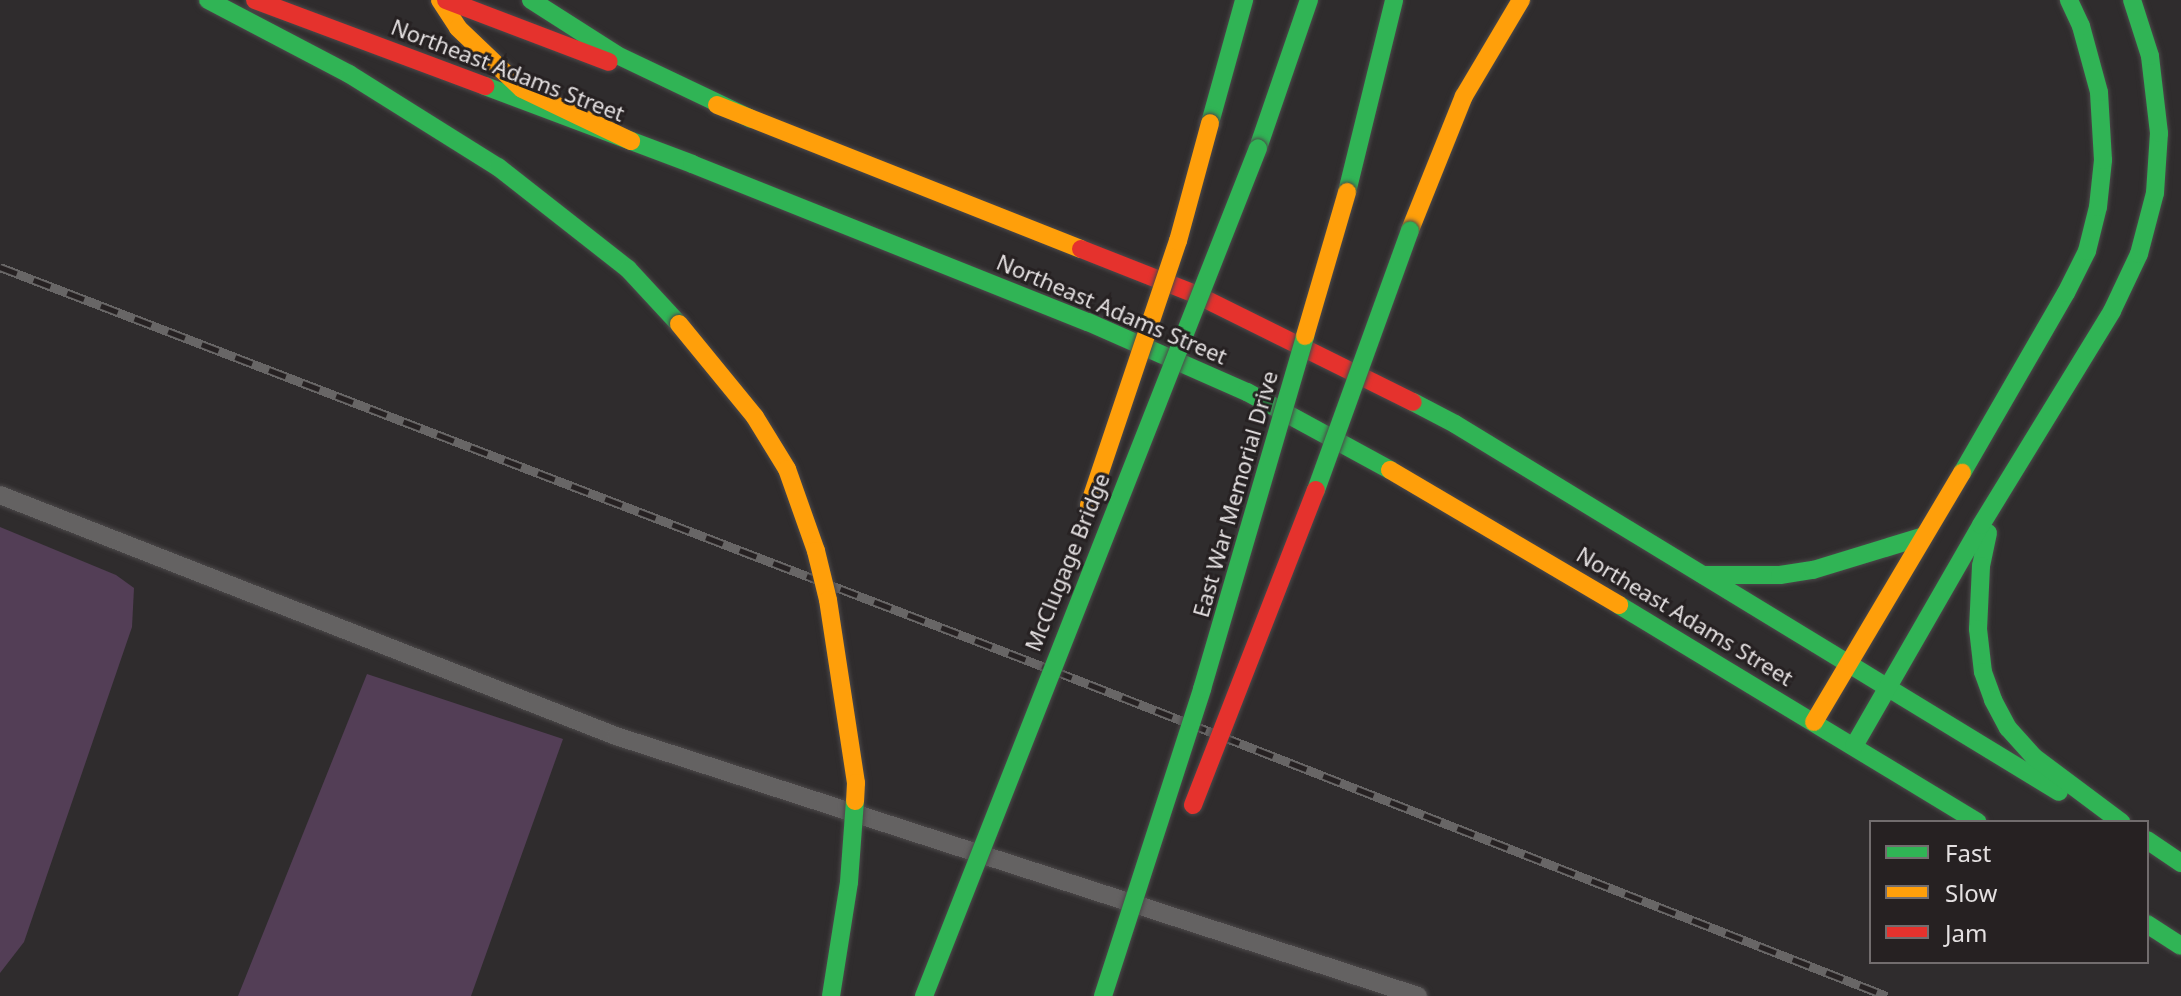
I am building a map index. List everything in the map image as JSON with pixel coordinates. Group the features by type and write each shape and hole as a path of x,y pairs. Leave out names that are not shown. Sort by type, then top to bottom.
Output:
{"main road":[{"path":"208,0 349,74 498,167 622,263 679,324 755,417 787,469 816,551 828,600 856,783 849,882 831,996"},
{"name":"Northeast Adams Street","path":"255,0 631,141 1088,322 1274,405 1451,503 1975,820"},
{"path":"440,0 458,28 522,89 631,141"},
{"name":"Northeast Adams Street","path":"446,0 1195,294 1455,424 2106,820"},
{"path":"531,0 617,55 751,119"},
{"path":"1083,528 1098,470 1178,241 1244,0"},
{"name":"McClugage Bridge","path":"924,996 1258,148 1309,0"},
{"name":"East War Memorial Drive","path":"1103,996 1215,644 1347,192 1394,0"},
{"path":"1185,825 1297,541 1410,230 1464,96 1521,0"},
{"path":"1814,722 1851,664 2066,293 2087,251 2098,207 2103,160 2099,92 2081,26 2069,0"},
{"path":"1854,746 2021,459 2112,311 2147,228 2158,171 2156,100 2150,56 2132,0"},
{"path":"2021,459 1994,515 1983,552 1978,617 1983,672 2002,718 2023,747 2059,778 2118,820"},
{"path":"1703,575 1780,575 1813,570 1924,536"},
{"path":"1043,688 1076,557"},
{"path":"2149,843 2181,864"},
{"path":"1115,996 1156,896"},
{"path":"2149,925 2181,946"}],"lane":[{"path":"0,495 616,736 1418,996"}],"shaded area":[{"path":"0,527 116,575 134,588 132,627 24,942 0,973"},
{"path":"367,674 563,739 471,996 238,996"}],"railway":[{"path":"0,267 1055,671 1887,996"}],"traffic: fast":[{"path":"208,0 349,74 498,167 628,269 679,324"},
{"path":"531,0 617,55 751,119"},
{"path":"1210,123 1244,0"},
{"path":"1258,148 1309,0"},
{"path":"1347,192 1394,0"},
{"path":"1962,473 2066,293 2087,251 2098,207 2103,160 2099,92 2081,26 2069,0"},
{"path":"1854,746 1981,525 2112,311 2139,254 2155,193 2159,133 2150,56 2132,0"},
{"path":"485,86 692,164 1088,322 1247,392 1390,470"},
{"path":"924,996 1258,148"},
{"path":"1316,490 1410,230"},
{"path":"1103,996 1202,689 1305,336"},
{"path":"1413,402 1455,424 2059,792"},
{"path":"1988,533 1981,566 1978,629 1983,672 1993,700 2008,728 2034,757 2118,820"},
{"path":"1703,575 1780,575 1813,570 1924,536"},
{"path":"1619,605 1975,820"},
{"path":"831,996 849,882 855,801"},
{"path":"2149,841 2181,863"},
{"path":"2149,925 2181,946"}],"traffic: slow":[{"path":"440,0 458,28 522,89 631,141"},
{"path":"1410,230 1464,96 1521,0"},
{"path":"717,105 1081,249"},
{"path":"1089,505 1178,241 1210,123"},
{"path":"1305,336 1347,192"},
{"path":"679,324 755,417 787,469 816,551 828,600 856,783 855,801"},
{"path":"1390,470 1619,605"},
{"path":"1814,722 1962,473"}],"traffic: jam":[{"path":"255,0 485,86"},
{"path":"446,0 609,62"},
{"path":"1081,249 1195,294 1413,402"},
{"path":"1193,805 1316,490"}]}
